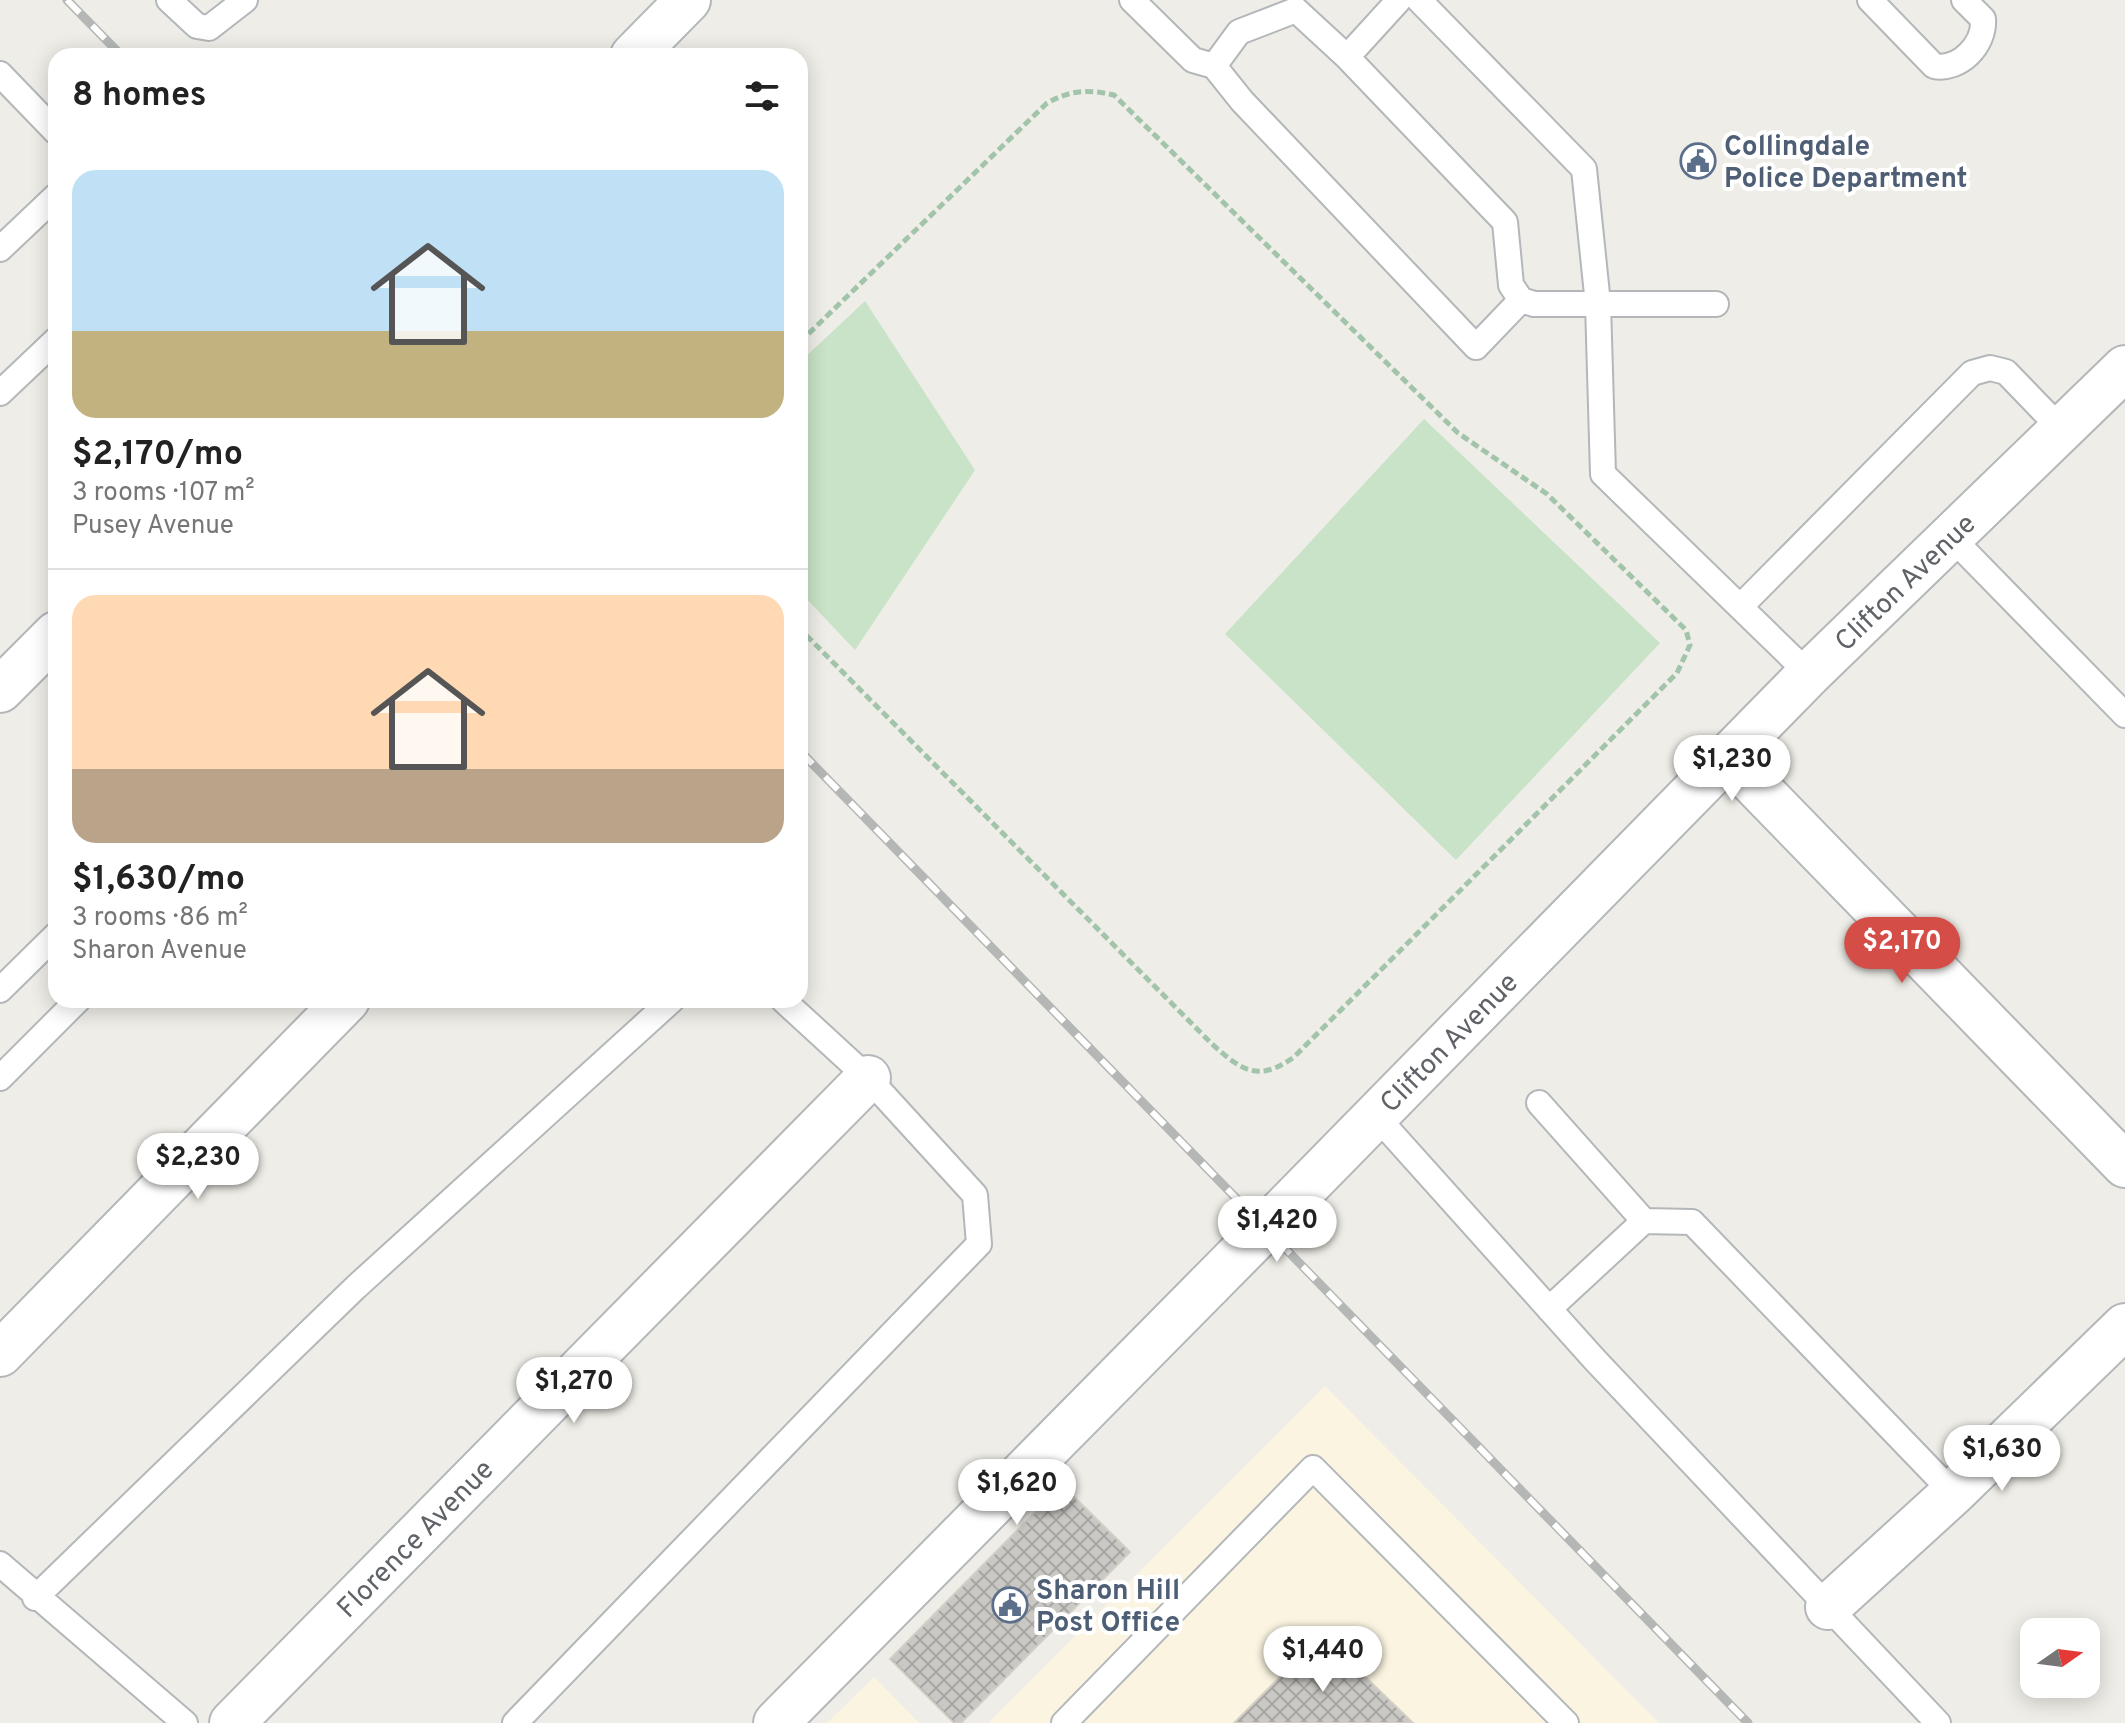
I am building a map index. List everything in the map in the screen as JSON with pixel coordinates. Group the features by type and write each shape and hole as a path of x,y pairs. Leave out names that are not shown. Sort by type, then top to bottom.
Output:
{"street":[{"path":"641,48 688,0"},
{"name":"Clifton Avenue","path":"776,1723 1809,674 2125,368"},
{"path":"0,690 48,642"},
{"path":"1729,758 2125,1165"},
{"path":"0,1354 339,1008"},
{"name":"Florence Avenue","path":"232,1723 868,1078"},
{"path":"1828,1607 1953,1493 2125,1326"}],"lane":[{"path":"169,0 197,26 209,28 245,0"},
{"path":"1132,0 1193,60 1214,66 1242,101 1476,347 1521,300"},
{"path":"1347,57 1399,0"},
{"path":"1419,0 1584,169 1598,304 1603,474 1809,674"},
{"path":"1870,0 1934,66 1947,69 1957,66 1970,51 1984,26 1983,19 1964,0"},
{"path":"1214,66 1239,32 1296,10 1347,57 1505,222 1511,285 1521,300 1534,304 1716,304"},
{"path":"0,74 48,124"},
{"path":"0,249 48,204"},
{"path":"0,393 48,348"},
{"path":"1740,607 1972,373 1990,368 2006,372 2063,431"},
{"path":"1952,538 2125,715"},
{"path":"0,990 48,943"},
{"path":"0,1078 70,1008"},
{"path":"35,1598 356,1287 663,1008"},
{"path":"515,1723 979,1244 975,1195 868,1078 792,1008"},
{"path":"1539,1103 1644,1221"},
{"path":"1376,1116 1549,1309 1938,1723"},
{"path":"1549,1309 1644,1221 1692,1222 1953,1493"},
{"path":"1064,1723 1313,1468 1566,1723"},
{"path":"0,1564 35,1598 185,1723"}],"path":[{"path":"808,334 1047,103 1067,92 1090,90 1114,95 1458,433 1547,494 1686,630 1690,645 1677,673 1483,870 1294,1057 1278,1068 1260,1072 1237,1067 1212,1044 808,637"}],"shaded area":[{"path":"1325,1386 1659,1723 988,1723"},
{"path":"874,1677 919,1723 827,1723"}],"green space":[{"path":"865,301 975,470 855,650 808,600 808,354"},
{"path":"1424,419 1660,643 1456,860 1225,634"}],"building":[{"name":"Sharon Hill Post Office","path":"1062,1485 1130,1552 961,1723 954,1723 890,1659"},
{"path":"1322,1635 1413,1723 1234,1723"}],"railway":[{"path":"67,0 114,48"},
{"path":"808,759 1748,1723"}],"place":[{"name":"Collingdale Police Department","path":"1698,161"},
{"name":"Sharon Hill Post Office","path":"1010,1605"}]}
